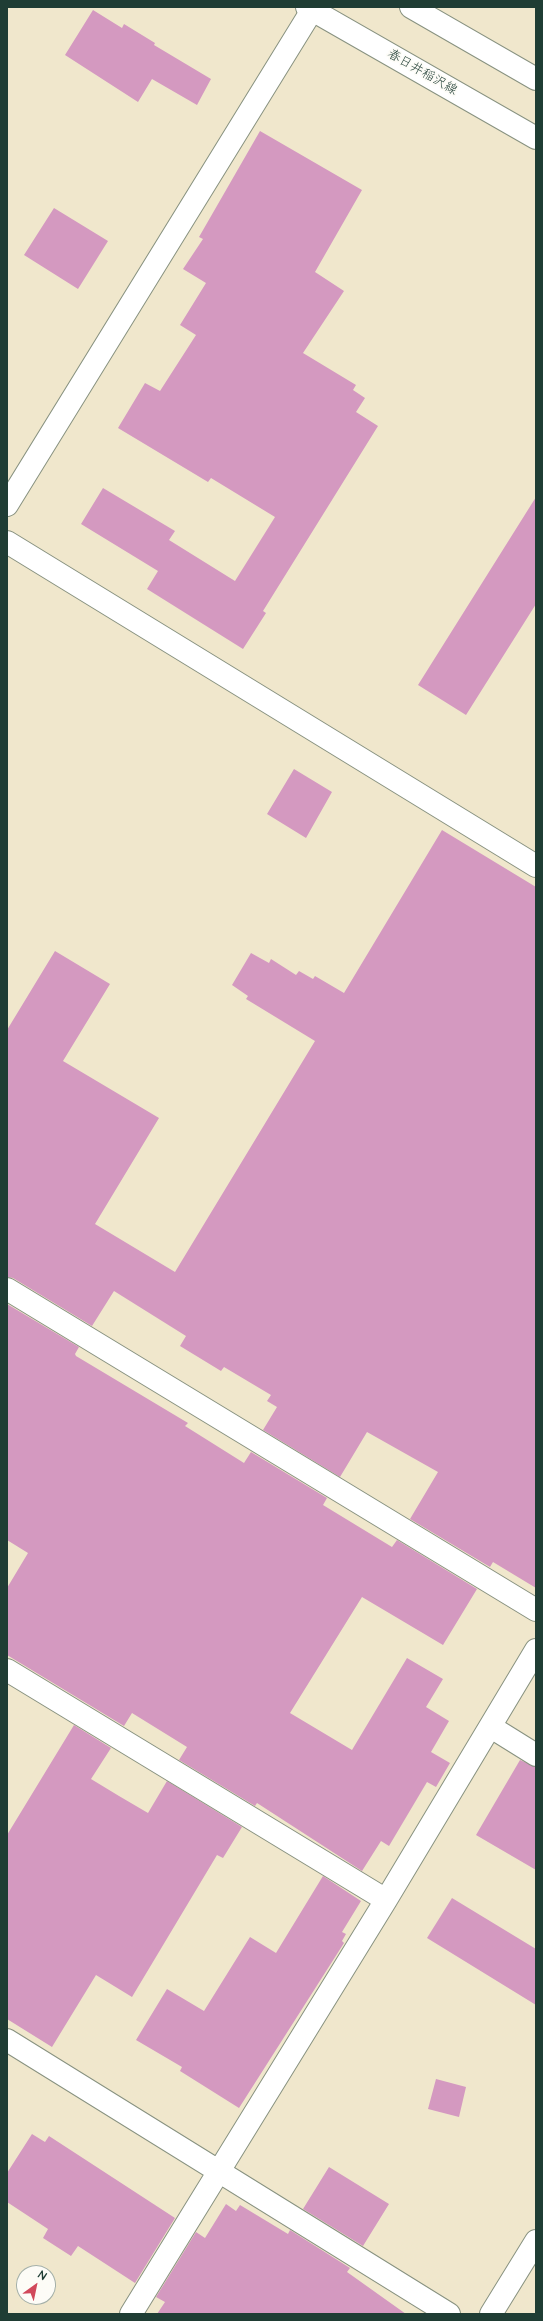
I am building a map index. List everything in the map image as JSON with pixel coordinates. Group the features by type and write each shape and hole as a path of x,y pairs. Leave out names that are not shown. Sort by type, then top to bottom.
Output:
{"street":[{"path":"412,7 536,79"},
{"path":"7,505 311,8"},
{"name":"春日井稲沢線","path":"311,8 536,138"},
{"path":"7,542 536,866"},
{"path":"7,1289 536,1610"},
{"path":"131,2314 218,2169 492,1727 536,1650"},
{"path":"7,1670 386,1900"},
{"path":"492,1727 536,1755"},
{"path":"7,2040 218,2169 449,2314"},
{"path":"491,2314 536,2242"}],"building":[{"path":"93,10 122,28 124,24 155,43 154,45 211,79 197,105 152,79 138,102 65,55"},
{"path":"260,131 362,190 315,272 344,291 303,353 356,385 353,390 365,398 356,412 378,426 263,611 266,613 243,649 147,589 158,571 81,524 103,488 175,531 169,540 235,581 275,517 211,478 208,482 118,428 145,383 160,391 196,335 180,325 206,283 183,269 203,239 199,237"},
{"path":"54,208 108,241 78,289 24,255"},
{"path":"536,497 536,604 466,715 418,685"},
{"path":"294,769 332,792 306,838 267,814"},
{"path":"442,830 536,887 536,1588 493,1562 490,1567 410,1519 438,1472 367,1432 340,1477 263,1430 277,1407 267,1401 271,1395 224,1367 221,1371 180,1346 186,1336 114,1291 92,1326 13,1278 7,1277 7,1030 55,951 110,984 63,1061 159,1118 95,1224 175,1272 315,1041 246,999 248,996 232,985 251,953 269,963 271,959 296,975 299,971 313,979 315,976 344,993"},
{"path":"7,1304 79,1347 75,1354 76,1356 188,1423 185,1426 244,1463 251,1452 327,1498 323,1505 392,1547 397,1540 477,1589 443,1645 362,1597 290,1713 352,1750 407,1658 443,1679 426,1707 449,1721 431,1752 450,1763 436,1787 427,1782 389,1846 381,1841 362,1871 257,1803 255,1806 179,1760 187,1747 132,1713 124,1726 7,1655 7,1588 28,1553 7,1540"},
{"path":"74,1725 111,1748 91,1779 119,1796 148,1813 167,1781 242,1827 223,1858 217,1855 132,1997 96,1975 52,2047 7,2019 7,1835"},
{"path":"520,1760 536,1767 536,1870 476,1835"},
{"path":"323,1876 361,1901 342,1932 346,1934 342,1941 344,1943 239,2108 180,2071 182,2067 136,2040 167,1989 204,2011 250,1937 276,1953"},
{"path":"452,1898 536,1949 536,2005 427,1938"},
{"path":"436,2079 466,2087 459,2117 428,2109"},
{"path":"32,2134 45,2142 49,2136 175,2218 135,2283 78,2246 71,2256 43,2238 48,2229 7,2202 7,2173"},
{"path":"329,2167 389,2204 363,2246 303,2209"},
{"path":"226,2204 236,2211 240,2205 288,2234 290,2230 350,2268 347,2272 406,2314 157,2314 165,2302 156,2297 196,2232 205,2238"}]}
